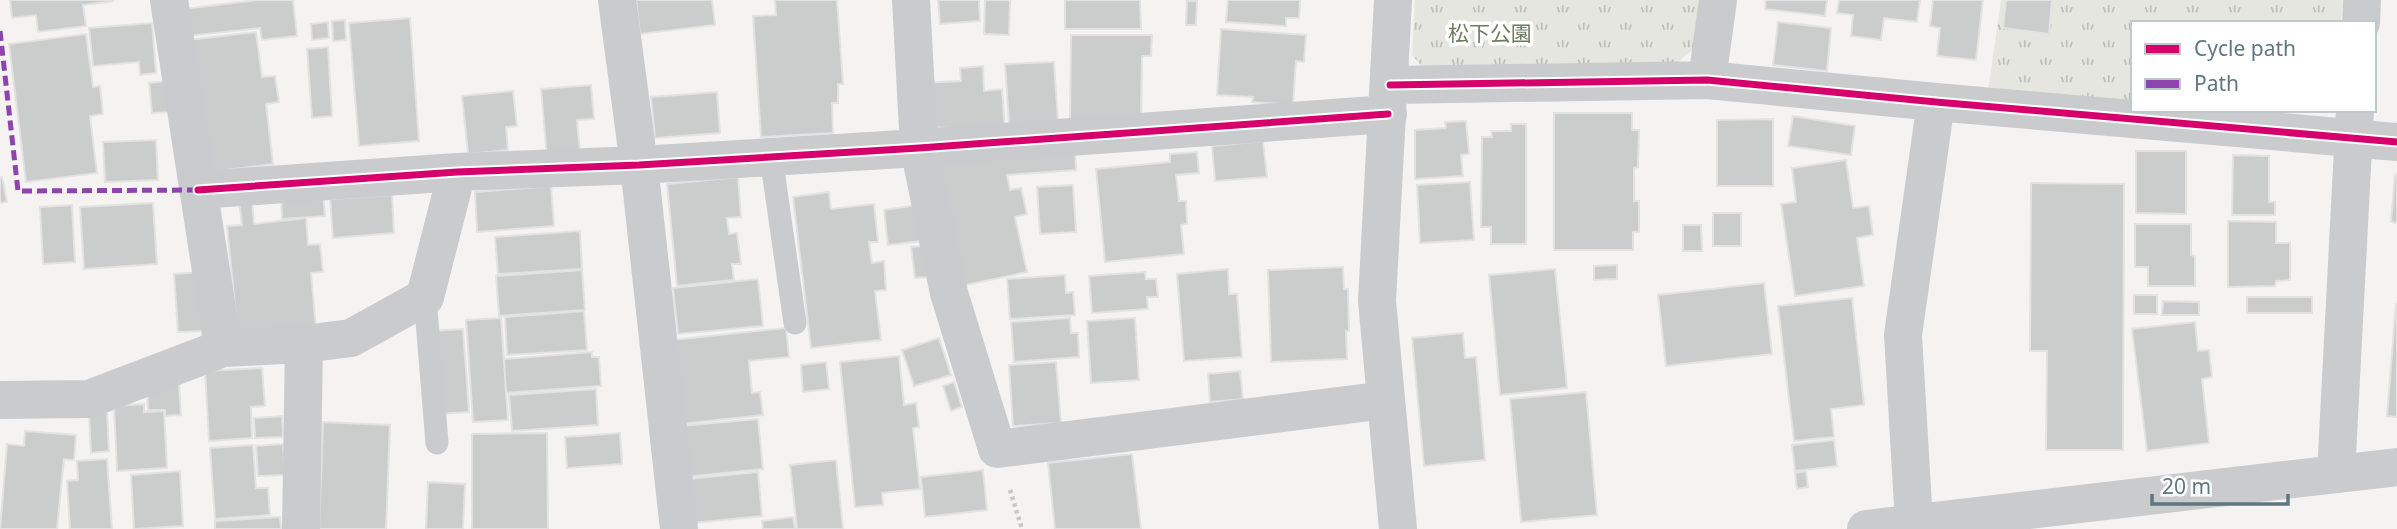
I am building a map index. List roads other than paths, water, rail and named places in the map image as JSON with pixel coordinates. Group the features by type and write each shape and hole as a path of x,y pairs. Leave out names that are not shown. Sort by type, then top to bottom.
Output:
{"street":[{"path":"169,0 223,348"},
{"path":"617,0 639,165 679,529"},
{"path":"911,0 919,148 949,293 997,449 1386,400"},
{"path":"1394,0 1377,301 1398,529"},
{"path":"1707,80 1718,0"},
{"path":"2361,21 2362,0"},
{"path":"198,190 457,172 639,165 919,148 1389,99 1707,80 1936,103 2354,124 2397,142"},
{"path":"1914,523 1903,335 1936,103"},
{"path":"2336,474 2354,124"},
{"path":"0,400 89,399 223,348 304,344 351,338 425,297 457,172"},
{"path":"301,529 304,344"},
{"path":"1866,529 1914,523 2057,518 2336,474 2397,467"}],"lane":[{"path":"771,157 795,323"},
{"path":"425,297 437,443"}],"park label":[{"name":"松下公園","path":"1490,34"}]}
